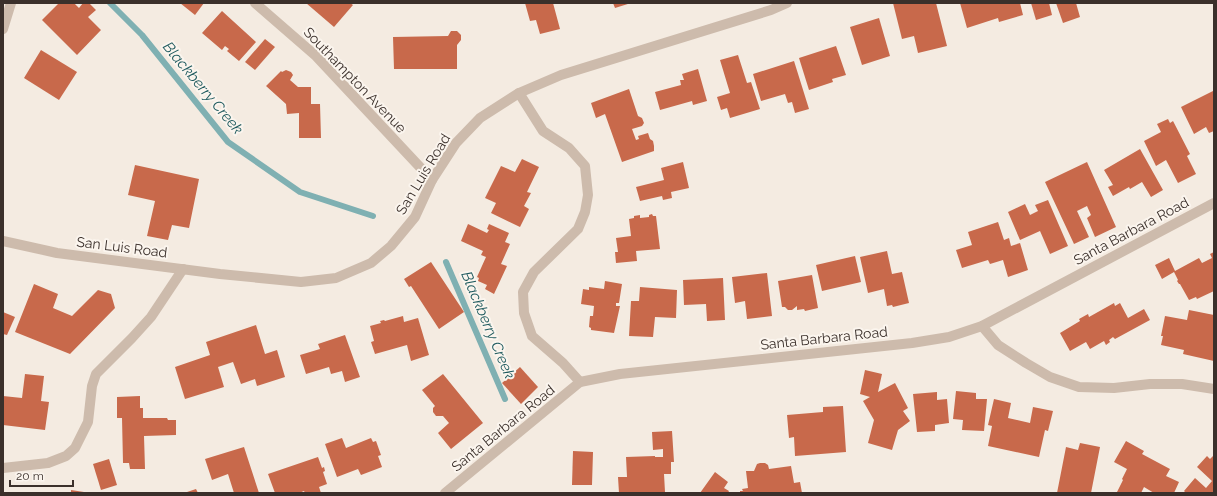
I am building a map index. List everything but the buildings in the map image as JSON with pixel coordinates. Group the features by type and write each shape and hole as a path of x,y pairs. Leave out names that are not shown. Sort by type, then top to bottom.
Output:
{"street":[{"path":"3,29 11,3"},
{"name":"Southampton Avenue","path":"255,3 316,56 432,180"},
{"name":"San Luis Road","path":"3,242 57,253 220,274 301,282 336,278 371,263 391,246 415,217 432,180 456,143 480,118 519,93 560,75 771,10 787,3"},
{"path":"519,93 543,131 569,148 585,166 588,195 585,212 578,229 534,272 523,292 524,313 532,336 562,363 580,382"},
{"name":"Santa Barbara Road","path":"445,493 580,382 620,374 912,343 949,337 982,326 1214,203"},
{"path":"3,468 48,462 66,456 76,448 88,422 92,386 96,374 151,317 183,269"},
{"path":"982,326 998,345 1026,363 1050,377 1079,387 1114,388 1150,384 1182,384 1214,389"}],"waterway":[{"name":"Blackberry Creek","path":"110,3 142,35 228,142 300,192 373,216"},
{"name":"Blackberry Creek","path":"446,262 505,399"}]}
